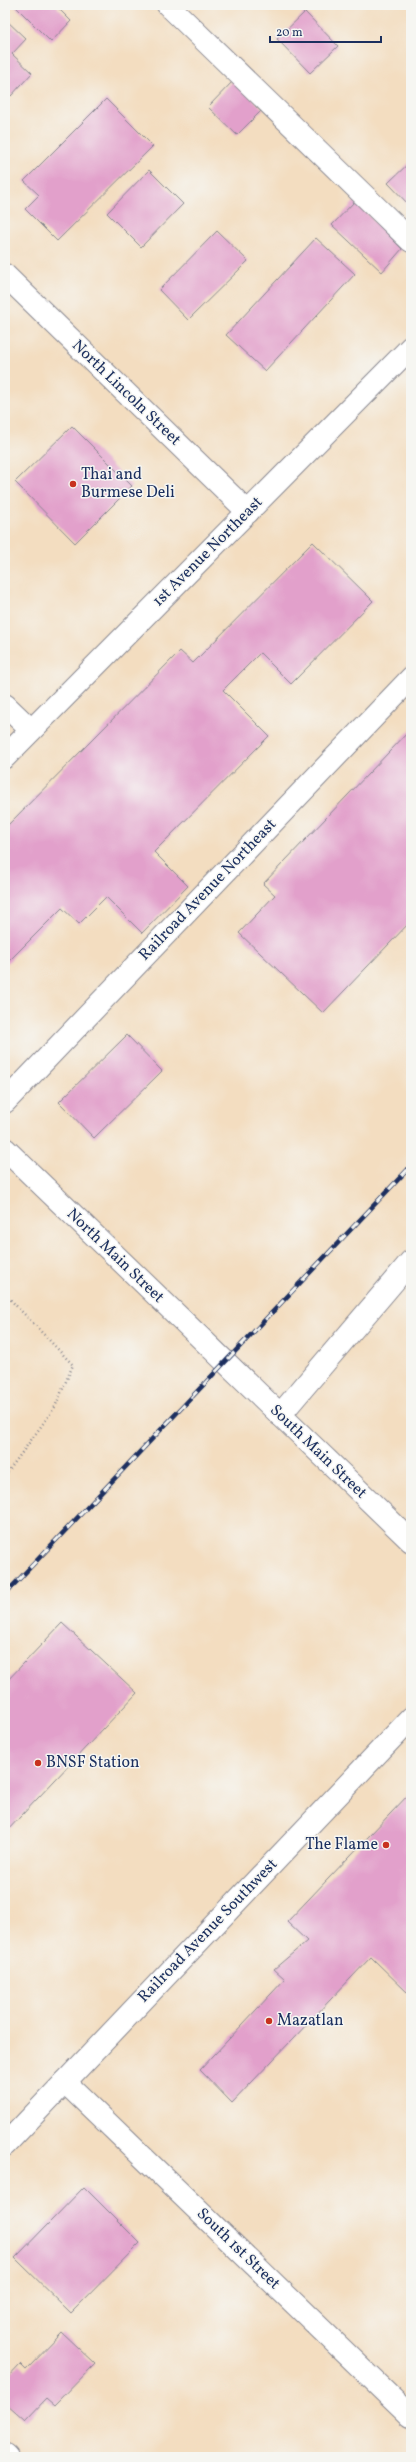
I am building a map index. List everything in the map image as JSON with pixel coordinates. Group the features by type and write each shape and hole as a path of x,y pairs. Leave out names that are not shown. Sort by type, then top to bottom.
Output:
{"street":[{"path":"168,5 411,241"},
{"name":"North Lincoln Street","path":"5,275 248,512"},
{"name":"1st Avenue Northeast","path":"5,757 411,347"},
{"name":"Railroad Avenue Northeast","path":"5,1102 411,678"},
{"path":"5,705 31,730"},
{"name":"North Main Street","path":"5,1148 226,1363"},
{"path":"280,1415 411,1261"},
{"name":"South Main Street","path":"226,1363 411,1541"},
{"name":"Railroad Avenue Southwest","path":"5,2145 411,1718"},
{"name":"South 1st Street","path":"65,2082 411,2416"}],"path":[{"path":"5,1294 73,1365 55,1407 5,1476"}],"building":[{"path":"14,5 59,5 57,7 71,21 51,42"},
{"path":"305,12 338,46 310,73 277,39"},
{"path":"5,19 26,39 12,54 32,73 11,96 5,90"},
{"path":"234,80 263,109 237,135 208,107"},
{"path":"106,99 153,146 57,241 25,209 39,195 24,181"},
{"path":"411,161 411,207 388,183"},
{"path":"149,170 183,204 141,247 107,213"},
{"path":"355,201 402,249 382,272 332,225"},
{"path":"217,231 248,261 188,320 159,290"},
{"path":"316,238 355,274 265,371 226,335"},
{"name":"Thai and Burmese Deli","path":"72,426 132,486 75,543 15,482"},
{"path":"313,542 373,601 291,684 260,653 223,690 269,736 154,852 188,886 142,933 106,897 79,924 62,908 5,965 5,828 180,651 193,663"},
{"path":"411,729 411,921 323,1013 239,933 275,895 263,884"},
{"path":"127,1035 162,1071 94,1138 59,1102"},
{"name":"BNSF Station","path":"62,1623 137,1693 5,1833 5,1683"},
{"path":"411,1792 411,1996 371,1957 232,2103 200,2070 285,1979 274,1969 307,1941 287,1922"},
{"path":"84,2187 140,2243 71,2313 15,2258"},
{"path":"62,2333 95,2364 54,2406 46,2399 25,2421 5,2403 5,2380 20,2364 26,2370"}],"railway":[{"path":"5,1594 411,1166"}],"place":[{"name":"Thai and Burmese Deli","path":"73,484"},
{"name":"BNSF Station","path":"38,1763"},
{"name":"The Flame","path":"386,1845"},
{"name":"Mazatlan","path":"269,2021"}]}
